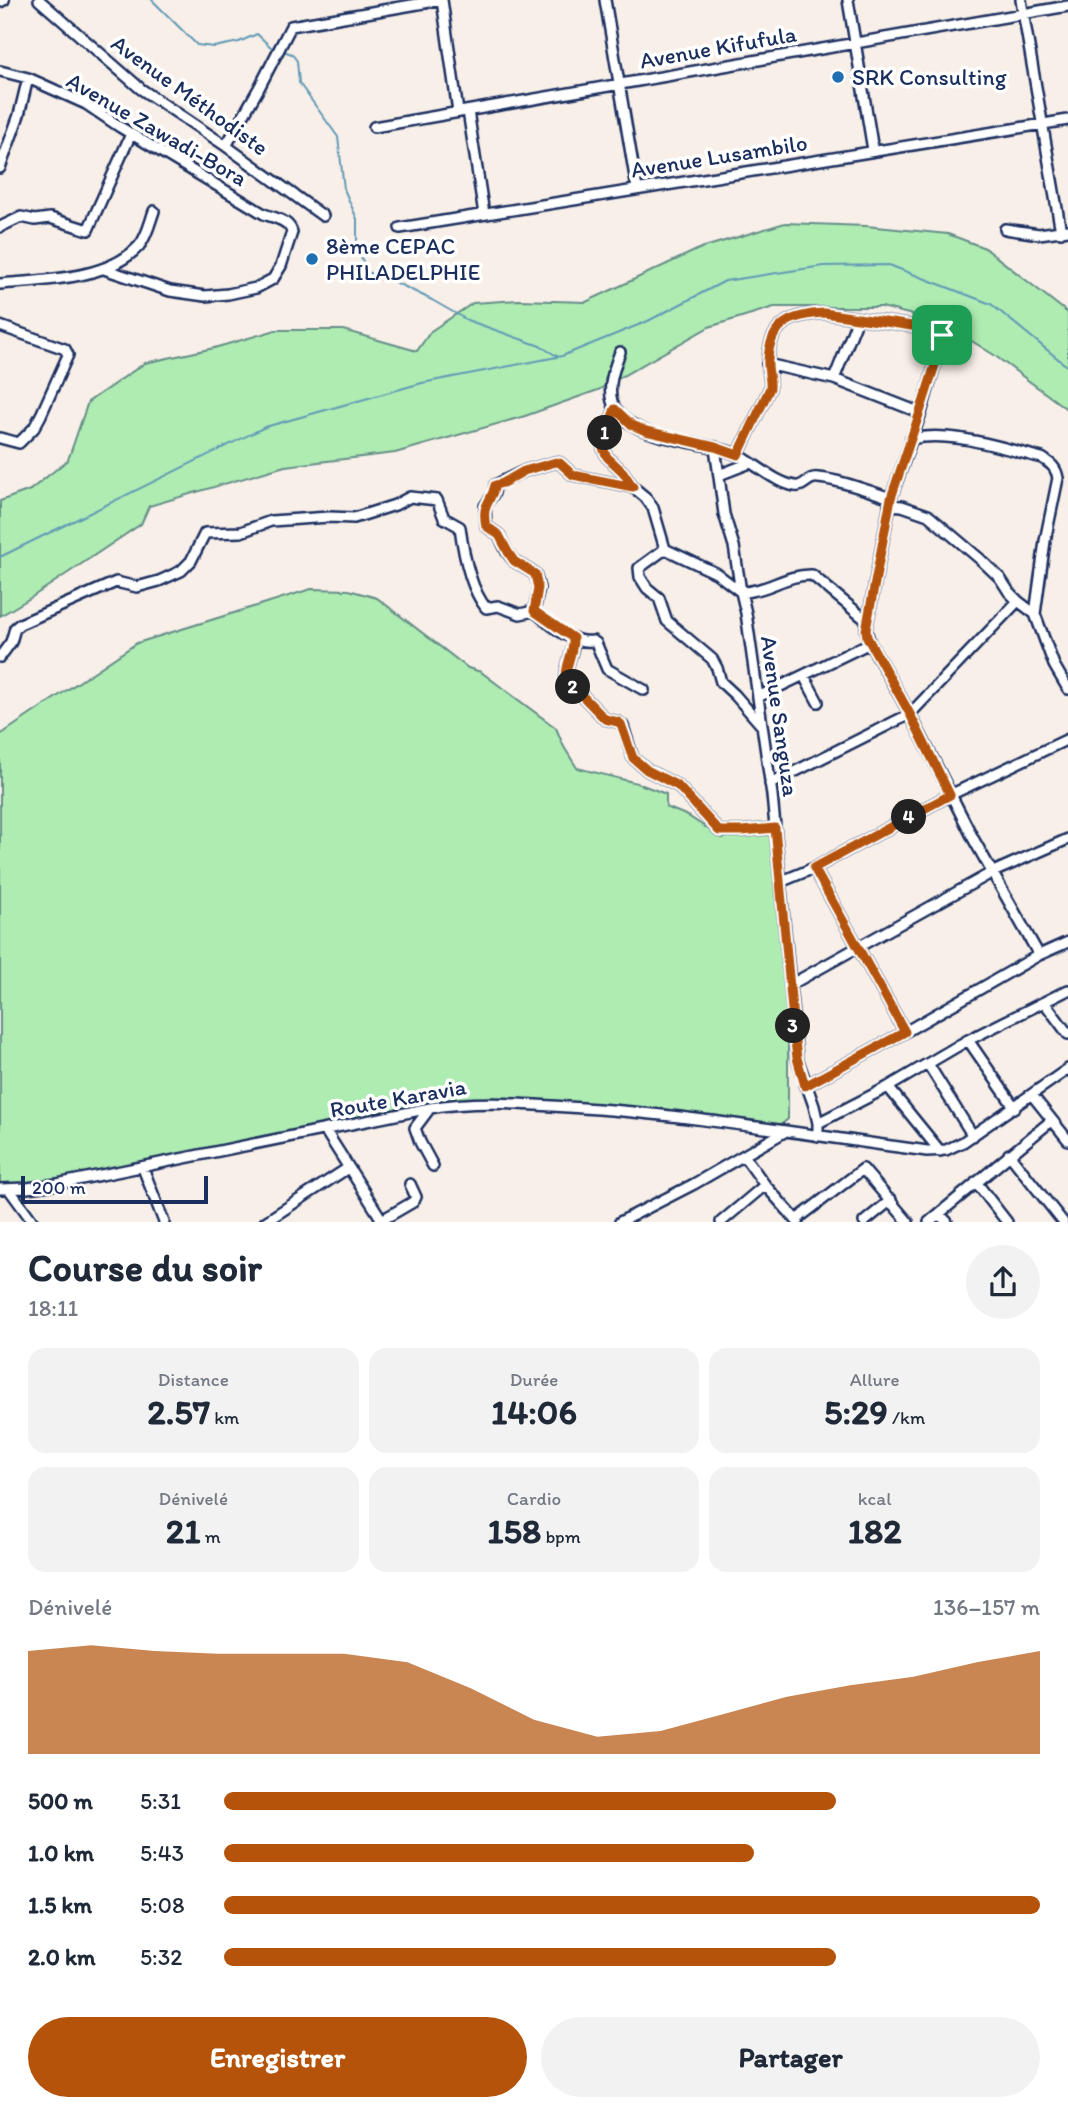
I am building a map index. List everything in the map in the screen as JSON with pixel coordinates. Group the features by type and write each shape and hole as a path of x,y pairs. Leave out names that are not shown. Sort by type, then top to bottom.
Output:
{"street":[{"name":"Avenue Méthodiste","path":"39,0 141,89 323,216"},
{"path":"226,146 288,30 295,24 438,0 484,214"},
{"path":"604,0 637,189"},
{"path":"848,0 873,150"},
{"path":"1005,229 1039,234 1064,231 1021,0"},
{"name":"Avenue Kifufula","path":"374,127 1068,6"},
{"name":"Avenue Zawadi-Bora","path":"0,71 28,78 86,104 264,214 288,224 292,232 281,266 273,279 266,285 247,290 205,296 170,291 104,270"},
{"path":"0,168 19,115 28,78"},
{"name":"Avenue Lusambilo","path":"400,228 1068,120"},
{"path":"0,227 25,217 35,220 47,218 88,230 131,134"},
{"path":"0,284 104,270 140,245 154,211"},
{"path":"738,455 770,388 771,379 767,364 772,338 779,327 790,319 824,313 939,330 943,340 890,501 866,630 870,643 910,714 950,795 1039,955"},
{"path":"834,379 858,318"},
{"path":"0,326 65,349 68,355 34,428 19,443 0,438"},
{"path":"621,352 610,389 615,409 632,425 738,455 797,486 814,477 928,515 1000,578 1009,592 1035,614"},
{"path":"767,364 834,379 920,412"},
{"path":"615,409 604,437 603,448 607,457 653,508 665,549 716,573 741,592 758,591 794,576 812,576 866,620"},
{"path":"911,439 932,435 960,439 1033,456 1052,464 1058,478 1045,541 1035,614 1054,665 1068,689"},
{"name":"Avenue Sanguza","path":"715,447 724,514 734,546 746,613 770,784 797,1058 818,1123 818,1136"},
{"path":"534,611 538,588 535,574 514,561 499,535 486,526 485,506 494,493 495,485 524,471 556,462 573,475 633,487"},
{"path":"719,475 750,463"},
{"path":"0,657 11,642 15,628 20,624 116,582 137,587 181,571 191,561 205,533 241,532 271,521 354,518 395,505 410,497 438,500 444,518 460,527 466,562 486,607 498,606 520,614 534,611 573,638 582,642 595,642 607,669 644,690"},
{"path":"665,549 639,568 640,577 647,589 659,598 667,621 712,659 721,682 762,726"},
{"path":"770,784 910,714 1018,601"},
{"path":"573,638 573,651 566,679 605,719 621,724 630,754 637,762 678,786 719,831 775,828"},
{"path":"758,697 870,643"},
{"path":"804,676 818,702"},
{"path":"780,882 814,868 950,795 1068,739"},
{"path":"790,985 993,872 1068,839"},
{"path":"814,868 905,1032"},
{"path":"805,1086 1039,955 1068,942"},
{"path":"818,1123 888,1087 968,1040 1068,990"},
{"path":"1044,1002 1068,1034"},
{"path":"968,1040 1015,1108"},
{"path":"928,1064 973,1136"},
{"path":"888,1087 940,1151 953,1148 973,1136 1068,1069"},
{"path":"1032,1095 1068,1140"},
{"name":"Route Karavia","path":"4,1189 57,1184 143,1168 429,1108 465,1103 638,1112 940,1151"},
{"path":"429,1108 415,1128 419,1142 433,1166"},
{"path":"929,1222 1051,1121"},
{"path":"325,1130 380,1221 413,1202 416,1197 410,1184"},
{"path":"620,1222 636,1218 786,1131"},
{"path":"1009,1154 1063,1222"},
{"path":"744,1156 797,1221 861,1169 865,1170 908,1222"},
{"path":"265,1222 348,1167"},
{"path":"143,1168 164,1222"},
{"path":"976,1182 1007,1222"},
{"path":"721,1222 765,1185"},
{"path":"4,1189 33,1222"},
{"path":"864,1222 891,1200"},
{"path":"939,1214 947,1222"}],"green space":[{"path":"785,223 866,226 948,234 985,248 1068,313 1068,410 994,355 943,323 882,307 774,307 709,327 598,390 525,416 395,453 285,466 149,506 141,524 0,616 0,501 30,490 68,460 88,402 145,363 214,348 276,330 343,330 417,351 431,331 473,303 519,300 586,302 701,248"},
{"path":"311,589 349,590 377,598 468,668 481,672 556,728 577,768 637,783 666,794 666,807 688,816 722,838 775,828 788,966 788,1119 782,1124 771,1126 498,1100 65,1180 18,1186 0,1185 0,735 137,643"}],"waterway":[{"path":"152,0 197,45 214,47 239,42 257,34 274,50"},
{"path":"283,51 292,54 297,61 299,83 338,137 344,189 357,219 357,249 368,272 393,281 467,320 540,346 557,356"},
{"path":"0,557 265,427 422,383 562,356 648,321 725,281 823,266 889,265 991,304 1068,367"}],"place":[{"name":"SRK Consulting","path":"838,77"},
{"name":"8ème CEPAC PHILADELPHIE","path":"312,259"}],"route":[{"path":"824,313 939,330 942,335 943,340 891,498 866,630 867,637 910,714 950,795 814,868 905,1032 805,1086 795,1041 775,828 719,831 678,786 647,770 633,758 621,724 605,719 566,679 573,651 573,638 534,611 538,588 535,574 514,561 498,533 486,526 485,506 494,493 495,485 524,471 556,462 573,475 633,487 623,472 607,457 603,448 604,437 615,409 632,425 646,431 738,455 770,388 771,379 767,364 772,338 779,327 790,319 824,313"}]}
